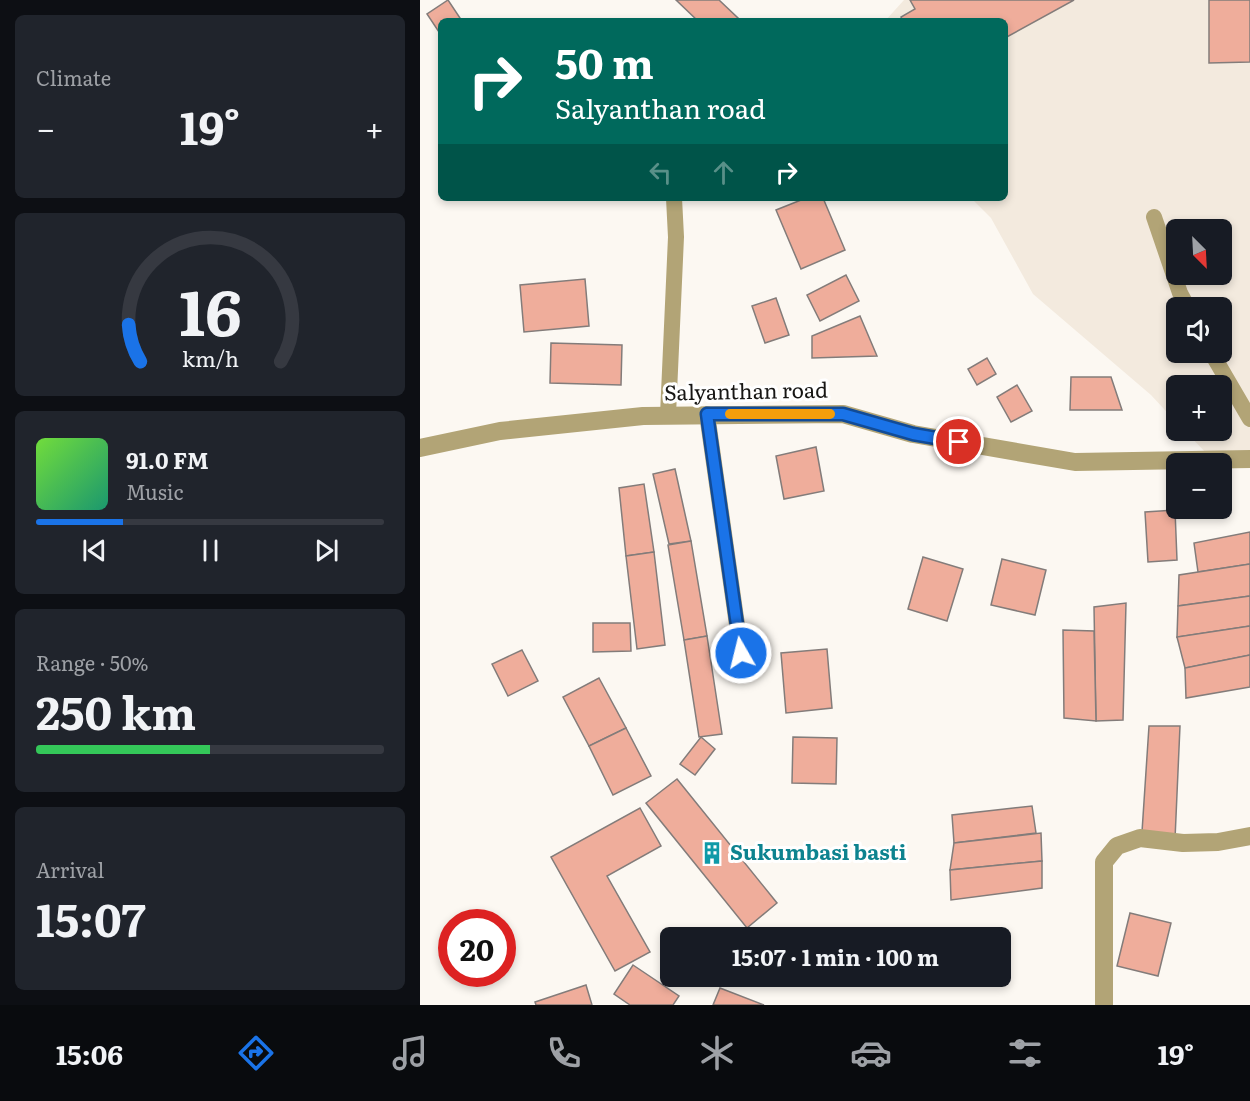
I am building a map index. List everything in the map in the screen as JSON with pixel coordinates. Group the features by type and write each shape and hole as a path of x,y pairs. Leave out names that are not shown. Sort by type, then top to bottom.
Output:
{"street":[{"name":"Salyanthan road","path":"420,448 500,431 668,415 843,414 913,434 1075,462 1250,459"},
{"path":"1104,1005 1104,862 1117,846 1140,838 1183,843 1218,842 1250,836"}],"lane":[{"path":"668,415 676,237 674,201"},
{"path":"1154,217 1182,297"},
{"path":"1217,363 1250,419"},
{"path":"707,414 741,653"}],"shaded area":[{"path":"904,0 1250,0 1250,453 1206,453 1195,441 1232,441 1232,375 1166,375 1166,411 1151,395 1033,294 991,218 974,201 1008,201 1008,18 888,18"}],"building":[{"path":"448,0 460,18 438,18 438,30 427,14"},
{"path":"676,0 719,0 738,18 695,18"},
{"path":"910,0 1074,0 1008,36 1008,18 902,18 915,9"},
{"path":"1209,0 1250,0 1250,62 1209,63"},
{"path":"798,201 824,201 845,250 801,269 776,210"},
{"path":"846,275 859,301 820,321 807,295"},
{"path":"585,279 589,326 524,332 520,285"},
{"path":"776,298 789,335 765,343 752,306"},
{"path":"860,316 877,356 812,358 812,336"},
{"path":"551,343 622,345 621,385 550,383"},
{"path":"987,358 996,374 977,385 968,369"},
{"path":"1071,377 1111,377 1122,410 1070,410"},
{"path":"1017,385 1032,411 1011,422 997,397"},
{"path":"816,447 824,491 784,499 776,456"},
{"path":"675,469 691,541 669,544 653,474"},
{"path":"644,484 654,552 626,556 619,488"},
{"path":"1166,511 1166,519 1175,519 1177,560 1148,562 1145,512"},
{"path":"1250,532 1250,564 1198,572 1194,543"},
{"path":"691,541 707,636 684,640 668,545"},
{"path":"654,552 665,645 637,649 626,556"},
{"path":"923,557 963,569 947,621 908,609"},
{"path":"1002,559 1046,570 1035,615 991,605"},
{"path":"1250,564 1250,596 1178,606 1179,575"},
{"path":"1250,596 1250,626 1177,637 1178,606"},
{"path":"1126,603 1123,720 1096,721 1094,607"},
{"path":"593,623 630,623 631,651 593,652"},
{"path":"1250,626 1250,655 1185,668 1177,637"},
{"path":"1063,630 1094,631 1096,721 1064,718"},
{"path":"707,636 722,734 699,737 684,640"},
{"path":"827,649 832,708 786,713 781,653"},
{"path":"522,650 538,681 508,696 492,664"},
{"path":"1250,655 1250,687 1186,698 1185,668"},
{"path":"599,678 626,728 589,746 563,697"},
{"path":"1149,726 1180,726 1175,839 1142,832"},
{"path":"626,728 651,776 613,795 589,746"},
{"path":"701,737 715,749 695,775 680,764"},
{"path":"793,737 837,738 836,784 792,783"},
{"name":"Sukumbasi basti","path":"677,779 777,903 746,927 646,803"},
{"path":"1032,806 1036,833 954,843 952,815"},
{"path":"640,808 661,846 607,876 650,952 615,971 551,857"},
{"path":"1041,833 1042,861 950,870 954,843"},
{"path":"1042,861 1042,888 951,900 950,870"},
{"path":"1130,913 1171,923 1158,976 1117,966"},
{"path":"633,965 660,983 660,987 666,987 679,996 673,1005 630,1005 614,994"},
{"path":"586,985 592,1005 536,1005 535,1002"},
{"path":"720,988 764,1005 713,1005"}],"slow traffic":[{"path":"730,414 830,414"}],"place":[{"name":"Sukumbasi basti","path":"712,853"}],"route":[{"path":"741,653 707,414 843,414 913,434 959,442"}]}
